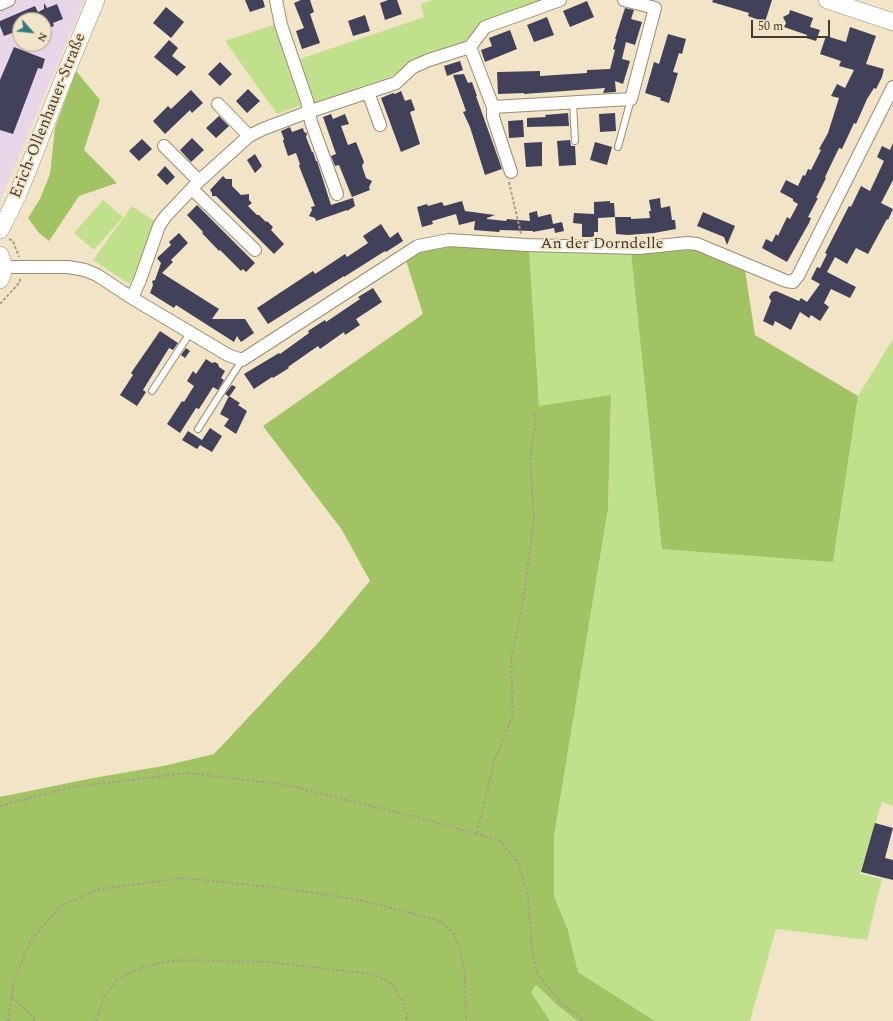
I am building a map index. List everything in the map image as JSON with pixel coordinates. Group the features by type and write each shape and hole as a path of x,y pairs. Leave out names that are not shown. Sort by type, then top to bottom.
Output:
{"street":[{"path":"0,4 10,0"},
{"name":"Erich-Ollenhauer-Straße","path":"0,230 12,210 25,180 70,62 96,0"},
{"path":"276,0 281,25 307,101 310,122 337,194"},
{"path":"132,298 159,226 171,209 248,136 308,112 396,83 413,67 470,47 485,27 560,0"},
{"path":"493,107 630,99 656,4 624,0"},
{"path":"826,0 893,22"},
{"path":"470,47 493,107 494,117 511,172"},
{"name":"An der Dorndelle","path":"242,360 418,246 449,240 524,245 639,248 697,244 786,282 793,282 798,276 893,87"},
{"path":"368,92 380,125"},
{"path":"218,104 248,136"},
{"path":"164,146 195,185 255,250"},
{"path":"1,268 68,267 85,270 97,275 228,356 242,360"}],"lane":[{"path":"618,147 630,99"},
{"path":"573,103 576,141"},
{"path":"152,391 190,333"},
{"name":"An der Dorndelle","path":"198,429 242,360"}],"path":[{"path":"511,172 508,179 524,245"},
{"path":"477,834 494,762 513,714 511,661 524,602 534,520 530,460 535,424 534,413"},
{"path":"0,806 74,788 188,773 281,784 477,834 500,842 518,862 528,896 532,950 538,975 562,1004 584,1021"},
{"path":"8,1021 14,980 30,940 61,906 100,889 182,878 281,888 360,900 440,921 454,934 461,954 465,975 466,1021"},
{"path":"96,1021 104,997 117,980 143,967 179,960 267,962 373,974 392,984 402,1001 407,1014 406,1021"},
{"path":"12,996 34,1018 34,1021"}],"shaded area":[{"path":"0,0 84,0 0,201"}],"green space":[{"path":"433,0 545,0 481,24 463,43 414,60 395,75 314,104 300,59 424,17 421,4"},
{"path":"276,24 302,105 277,114 225,41"},
{"path":"76,71 100,100 84,150 117,183 79,196 49,241 39,233 28,218 40,199 50,174 55,128"},
{"path":"103,200 123,217 94,250 74,233"},
{"path":"132,206 156,222 134,277 129,284 93,260"},
{"path":"449,240 529,249 539,406 611,395 608,509 554,836 554,896 568,930 578,972 655,1021 577,1021 536,985 531,992 550,1021 0,1021 0,797 93,778 163,766 214,754 319,642 370,581 342,530 263,426 423,314 404,254"},
{"path":"529,249 631,252 833,562 858,396 893,339 893,806 882,802 860,874 882,879 867,940 776,929 750,1021 655,1021 578,972 568,930 554,896 554,836 608,509 611,396 539,406"},
{"path":"699,250 745,270 755,335 858,396 833,562 662,549 631,252"},
{"path":"536,985 577,1021 550,1021 531,992"}],"building":[{"path":"245,0 263,0 265,7 250,12"},
{"path":"301,0 310,0 314,12 310,14 320,43 302,49 296,31 304,28 294,3"},
{"path":"388,0 397,0 402,14 385,20 380,3"},
{"path":"713,0 772,0 765,22 748,16 749,13 712,2"},
{"path":"587,1 594,17 570,27 563,11"},
{"path":"44,3 47,8 57,4 63,19 53,23 54,26 52,27 52,12 38,12 44,9"},
{"path":"35,6 38,12 21,12"},
{"path":"166,7 184,22 171,38 153,23"},
{"path":"625,8 634,10 631,19 642,22 635,45 626,42 622,59 630,61 623,84 615,81 616,92 603,93 605,88 524,94 498,94 497,72 540,71 540,76 587,73 587,70 610,69 615,50 613,49 615,39"},
{"path":"790,10 813,18 810,27 820,30 816,41 806,38 807,35 784,27 786,23 783,17 789,14"},
{"path":"365,15 370,31 353,36 348,21"},
{"path":"12,16 12,33 4,36 0,26 0,21"},
{"path":"547,17 554,35 534,42 527,25"},
{"path":"850,27 876,36 866,64 884,69 882,77 876,89 874,88 867,99 856,124 854,123 842,149 839,148 816,198 818,198 808,217 811,218 809,223 787,262 762,248 766,239 772,242 776,234 778,236 787,217 790,219 798,204 793,201 793,199 780,192 786,180 798,186 803,175 805,176 808,169 811,170 821,150 819,149 828,133 839,98 831,96 837,84 845,88 854,70 839,66 841,61 820,54 826,36 846,42"},
{"path":"510,30 517,49 485,62 481,50 492,46 489,38"},
{"path":"668,34 686,39 682,54 679,53 673,72 678,73 669,103 660,100 661,98 645,93 654,62 659,64"},
{"path":"169,40 178,48 172,56 186,67 177,76 154,57"},
{"path":"12,52 27,52 45,59 42,69 38,68 13,134 0,130 0,80"},
{"path":"460,61 463,70 447,76 444,66"},
{"path":"220,62 232,74 220,86 208,74"},
{"path":"464,74 468,83 472,82 502,169 485,175 470,127 463,112 466,111 453,75"},
{"path":"248,89 260,101 247,113 236,101"},
{"path":"191,90 203,103 192,113 190,110 165,134 153,121 168,106 171,109"},
{"path":"401,91 405,101 411,99 415,110 410,112 420,144 401,152 381,98"},
{"path":"568,113 569,126 527,127 527,118 546,117 545,115"},
{"path":"615,113 616,131 600,132 599,114"},
{"path":"331,114 333,119 345,114 349,124 341,126 348,145 356,142 364,162 362,166 366,178 372,181 369,187 370,190 352,197 339,165 335,166 331,156 336,154 323,117"},
{"path":"219,116 229,126 216,138 206,128"},
{"path":"523,120 524,137 509,138 508,121"},
{"path":"290,127 292,132 303,128 304,132 307,133 306,137 317,161 331,205 353,198 355,206 347,211 316,221 315,218 309,216 312,210 311,207 315,206 299,166 300,164 296,153 288,156 283,141 284,139 281,131"},
{"path":"192,138 204,150 191,162 180,150"},
{"path":"142,139 152,149 139,161 129,151"},
{"path":"570,140 571,146 575,146 576,165 559,166 557,141"},
{"path":"542,142 542,166 526,167 524,143"},
{"path":"595,142 612,147 607,165 590,160"},
{"path":"893,143 893,180 881,203 893,209 888,220 887,219 868,254 856,248 847,264 835,257 827,272 856,287 850,298 831,289 824,303 829,307 820,321 811,315 809,318 800,312 791,330 775,321 773,326 763,321 771,301 769,297 772,292 776,291 799,301 801,298 807,302 820,284 811,279 817,267 820,268 827,254 825,253 849,206 851,207 861,186 870,191 884,161 877,157 882,146 890,150"},
{"path":"255,154 262,166 255,173 247,160"},
{"path":"165,166 175,177 167,185 157,175"},
{"path":"223,176 226,179 232,179 232,186 241,195 249,194 249,200 252,203 248,206 273,227 271,230 284,244 274,254 216,196 212,196 210,190"},
{"path":"660,198 661,208 670,206 672,220 675,220 676,229 654,233 628,235 616,234 615,217 631,217 631,219 650,218 649,211 651,211 649,200"},
{"path":"462,201 465,211 495,215 487,219 530,221 529,213 537,211 538,217 551,214 553,224 562,222 564,231 555,233 554,228 533,232 474,230 475,221 459,225 456,214 432,221 433,224 422,227 417,207 442,202 444,206"},
{"path":"610,201 610,203 614,203 615,217 598,218 598,232 594,232 594,237 582,237 582,224 573,223 574,213 594,214 594,202"},
{"path":"197,205 255,263 246,272 243,269 241,271 220,250 219,251 187,215"},
{"path":"703,212 735,226 727,245 724,237 697,226"},
{"path":"381,224 390,238 398,232 403,241 268,324 257,308 313,271 315,274 345,254 347,257 368,243 363,236"},
{"path":"179,233 188,243 171,260 173,262 162,273 219,309 212,319 245,319 254,333 241,342 237,336 234,342 176,305 174,308 150,293 153,285 152,281 155,280 161,263 157,258 171,245 169,242"},
{"path":"373,288 382,302 356,319 360,325 345,335 344,332 320,349 318,346 288,367 289,368 254,389 244,374 279,353 280,354 309,333 308,331 325,320 326,322 360,299 358,297"},
{"path":"160,331 178,343 173,350 169,348 143,390 146,392 137,406 120,395 133,375 131,373"},
{"path":"186,348 190,351 185,358 181,355"},
{"path":"206,359 212,363 215,362 225,371 221,378 224,380 218,390 213,387 199,409 196,408 180,433 167,424 194,386 187,381 193,371 196,374"},
{"path":"232,385 236,387 229,397 225,394"},
{"path":"229,396 240,403 238,405 247,411 236,434 224,426 229,419 220,414"},
{"path":"210,428 222,436 212,452 200,445 197,449 182,440 188,431 202,440"},
{"path":"875,823 893,828 885,858 893,860 893,880 861,872"}]}
